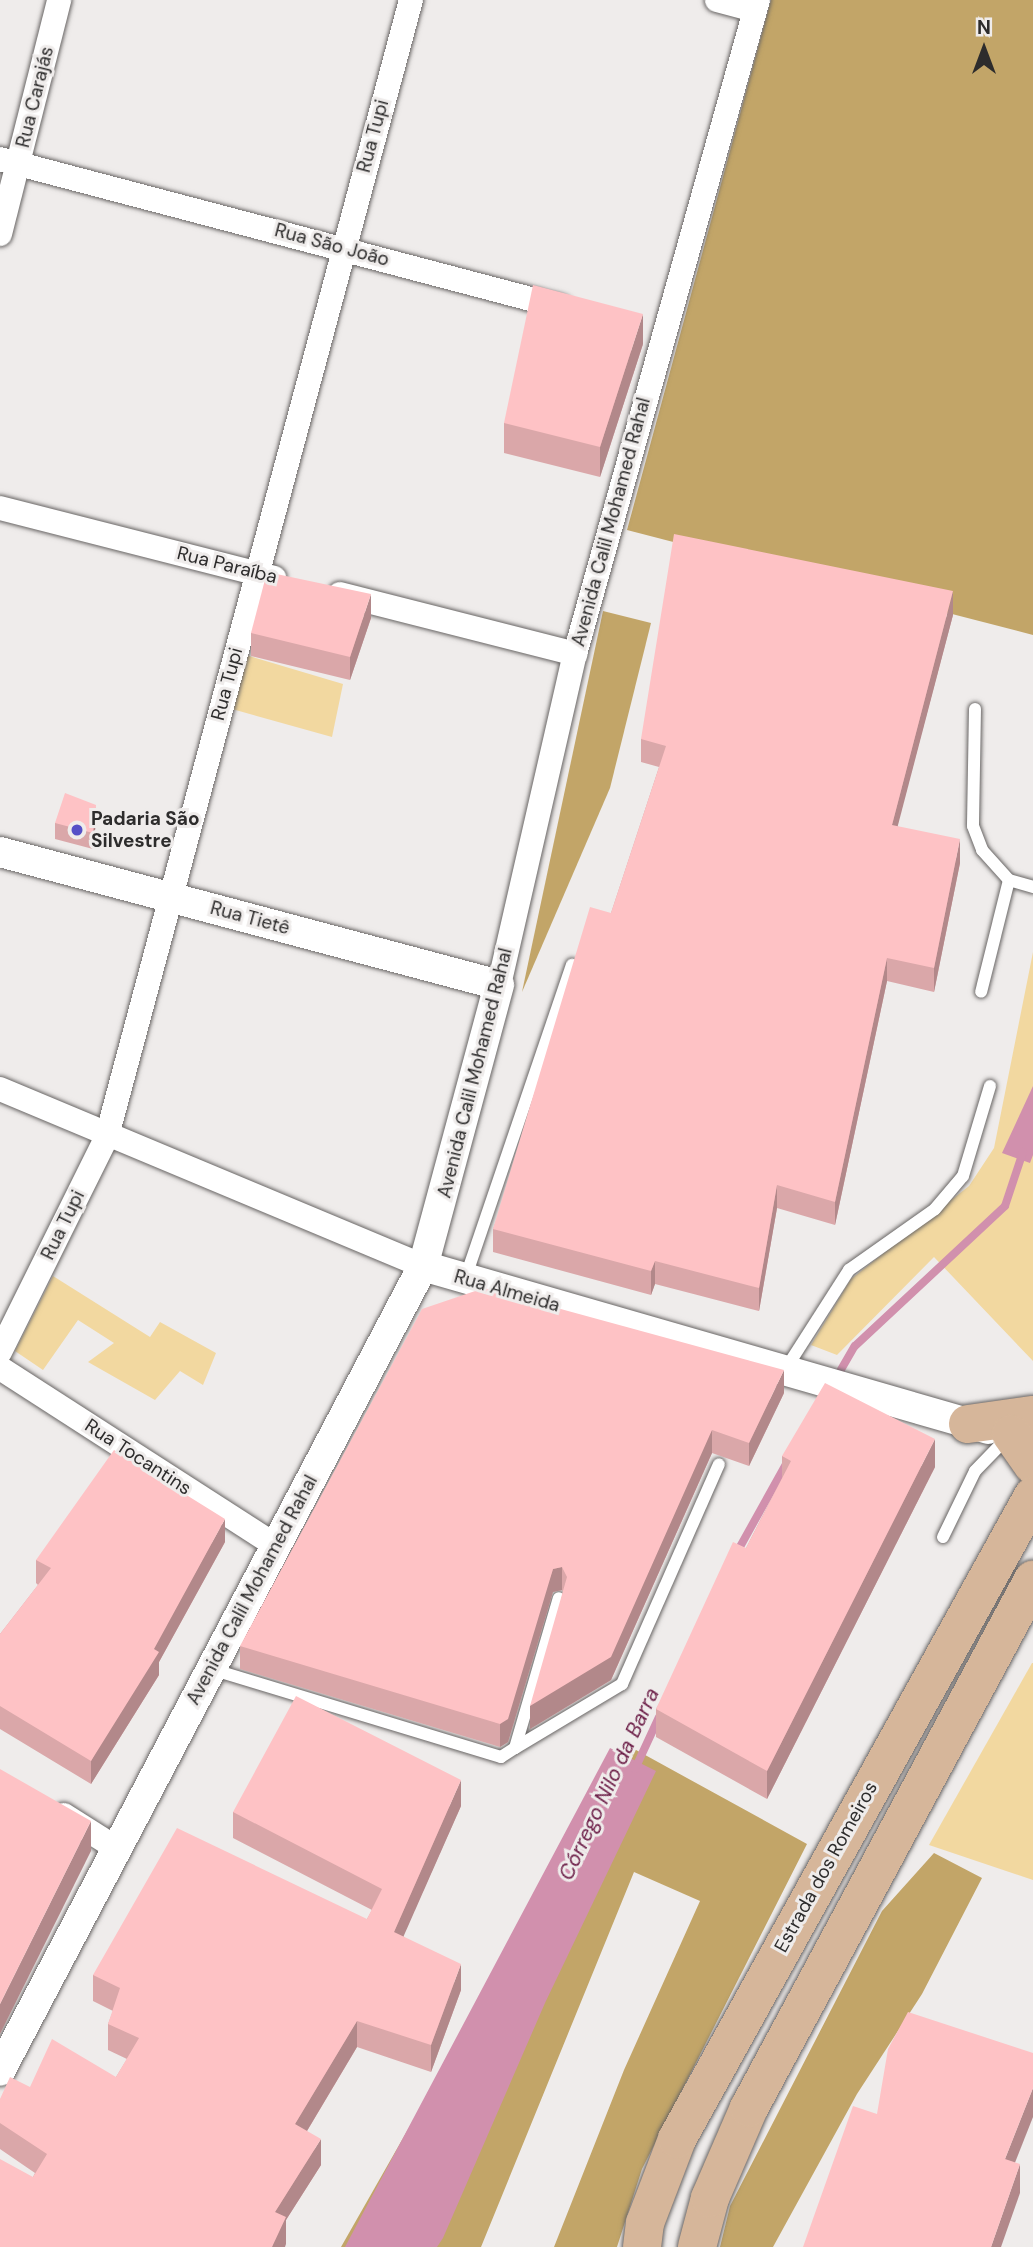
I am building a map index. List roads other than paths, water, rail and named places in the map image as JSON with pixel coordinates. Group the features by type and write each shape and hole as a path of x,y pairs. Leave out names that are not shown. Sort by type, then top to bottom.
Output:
{"main road":[{"path":"968,1424 1026,1429 1033,1465"},
{"name":"Estrada dos Romeiros","path":"642,2247 645,2223 677,2139 1033,1496"},
{"path":"697,2247 710,2198 749,2108 1033,1580"}],"street":[{"name":"Rua Carajás","path":"0,234 9,162 59,0"},
{"name":"Rua Tupi","path":"0,1352 107,1136 411,0"},
{"path":"717,0 756,5"},
{"name":"Avenida Calil Mohamed Rahal","path":"0,2071 424,1266 499,985 575,654 756,5"},
{"name":"Rua São João","path":"9,162 583,312"},
{"path":"636,327 663,334"},
{"name":"Rua Paraíba","path":"0,508 575,654"},
{"name":"Rua Tietê","path":"0,852 499,985"},
{"name":"Rua Almeida","path":"0,1089 107,1136 424,1266 968,1424"},
{"name":"Rua Tocantins","path":"0,1368 276,1546"},
{"path":"47,1803 116,1848"}],"lane":[{"path":"975,709 973,826 982,850 1009,880 1033,887"},
{"path":"981,992 1009,880"},
{"path":"465,1279 572,965"},
{"path":"785,1370 849,1270 935,1209 963,1176 990,1086"},
{"path":"943,1537 975,1471 1026,1429"},
{"path":"211,1669 501,1757 622,1684 719,1464"},
{"path":"515,1748 559,1598"}],"water":[{"path":"1033,1086 1033,1155 1030,1163 1002,1153"},
{"path":"610,1748 656,1771 545,2003 443,2238 437,2247 345,2247"}],"waterway":[{"name":"Córrego Nilo da Barra","path":"835,1380 855,1346 1005,1206 1023,1152"},
{"name":"Córrego Nilo da Barra","path":"736,1554 786,1464"},
{"name":"Córrego Nilo da Barra","path":"635,1769 659,1717"}],"place":[{"name":"Padaria São Silvestre","path":"77,830"}]}
